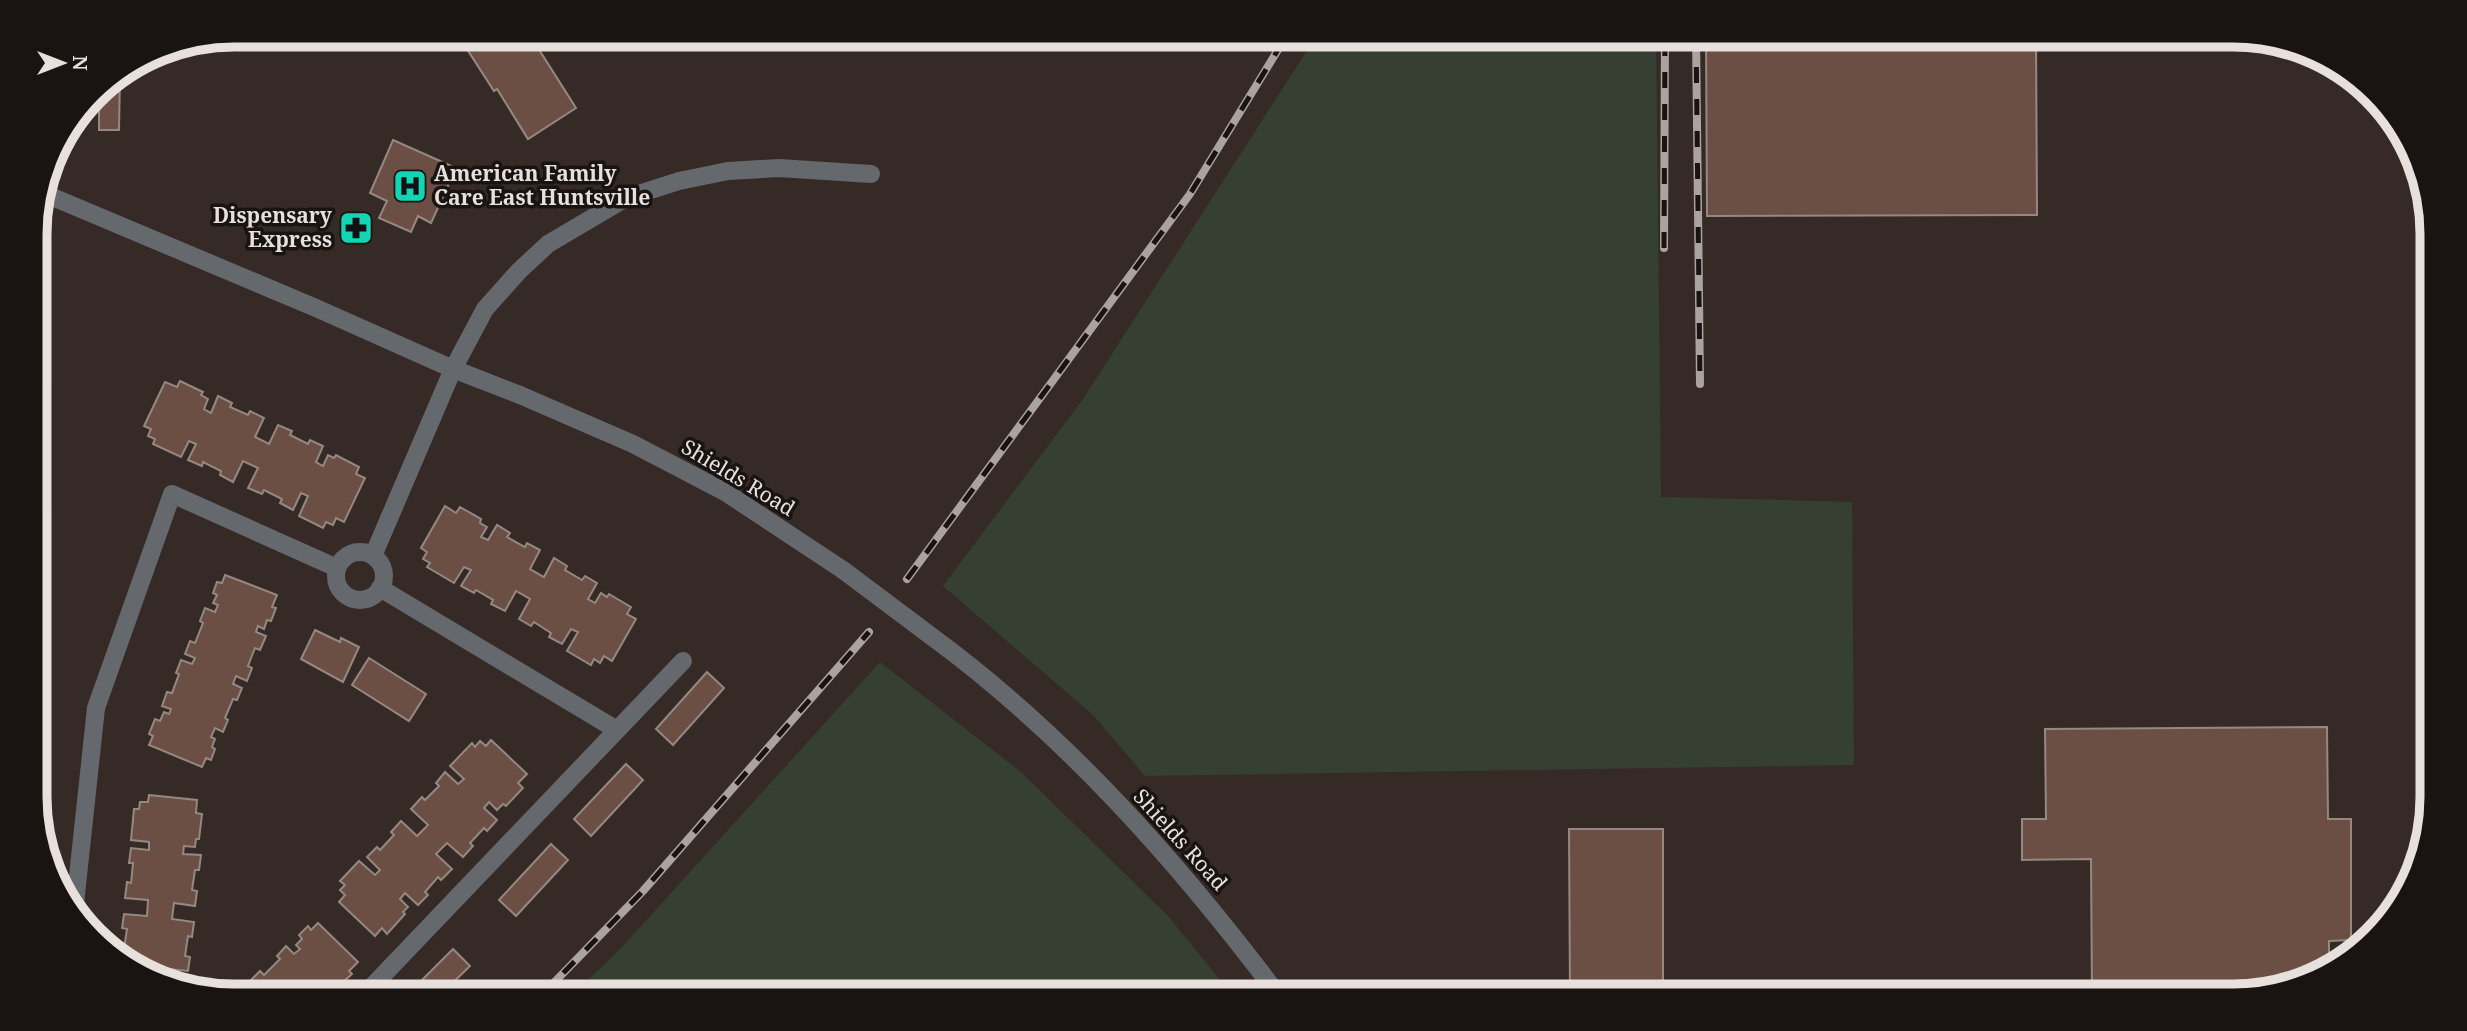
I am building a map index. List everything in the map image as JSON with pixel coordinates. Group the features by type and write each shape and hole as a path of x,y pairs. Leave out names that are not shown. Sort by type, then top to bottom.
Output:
{"street":[{"path":"373,556 453,369 485,309 548,244 626,198 679,181 728,171 779,168 871,174"},
{"name":"Shields Road","path":"52,197 633,444 724,492 842,570 1027,712 1100,786 1226,927 1269,983"},
{"path":"69,880 96,708 172,495 337,568"},
{"path":"362,551 373,556 384,573 380,589 369,598 361,600 346,596 336,583 337,568 346,555 354,552 362,551"},
{"path":"380,589 617,730"},
{"path":"375,984 683,661"}],"green space":[{"path":"1309,47 1656,47 1661,497 1852,502 1854,765 1145,776 1094,716 943,586 1083,399"},
{"path":"880,662 1021,772 1169,917 1223,984 584,984 624,945"}],"building":[{"path":"1706,47 2036,47 2037,215 1707,216"},
{"path":"466,48 538,48 576,108 528,139 497,89 494,91"},
{"path":"120,87 119,130 99,130 99,105"},
{"path":"393,140 456,168 431,223 418,216 411,232 379,218 387,201 370,193"},
{"path":"180,381 203,392 201,395 208,399 204,409 211,413 218,396 232,403 230,407 248,415 250,411 264,418 255,437 269,444 278,425 292,431 290,435 308,444 310,440 323,446 316,462 323,466 328,455 334,458 336,455 359,467 356,474 365,478 344,522 336,518 333,525 326,522 323,528 299,516 308,496 301,493 293,510 280,503 282,499 264,490 262,494 248,488 258,468 243,461 233,482 220,475 221,471 203,462 202,466 188,460 196,444 189,441 181,457 153,444 155,439 148,436 151,429 144,426 165,382 177,387"},
{"path":"445,506 456,513 460,507 481,519 480,523 487,527 481,537 488,540 497,525 510,533 507,537 525,547 527,543 540,550 530,569 544,577 554,558 567,566 565,570 582,580 585,576 597,583 588,599 595,603 601,593 607,597 609,594 631,607 627,614 636,619 612,661 604,656 600,663 594,659 591,665 567,651 578,632 571,629 562,644 549,637 551,633 534,622 531,626 519,619 530,599 516,591 505,611 491,604 493,600 476,590 474,593 461,586 471,570 464,567 454,583 427,567 430,563 423,559 427,552 421,548"},
{"path":"225,575 277,595 272,607 276,608 271,621 267,620 264,629 258,626 256,632 266,636 260,650 255,648 248,666 252,668 247,681 236,676 233,684 242,688 237,700 233,699 225,718 228,720 223,732 215,728 211,737 215,739 212,747 215,749 211,760 206,758 202,767 149,745 153,736 149,734 155,719 160,721 164,712 169,714 171,709 162,706 167,692 172,693 181,660 192,664 195,658 185,654 190,641 195,643 203,623 200,621 205,608 215,612 218,605 213,603 217,595 213,593 217,582 222,583"},
{"path":"315,630 340,642 341,638 359,647 343,682 301,659"},
{"path":"369,658 426,694 409,721 352,685"},
{"path":"707,672 724,688 673,745 656,729"},
{"path":"2327,727 2328,819 2351,819 2351,940 2329,941 2329,957 2326,959 2293,974 2269,980 2245,983 2092,983 2091,859 2022,860 2022,819 2046,819 2045,729"},
{"path":"491,740 527,774 518,783 523,788 506,806 503,804 497,810 489,802 484,808 497,820 487,831 484,828 470,843 473,846 463,857 447,843 436,854 452,869 441,880 438,877 425,892 428,895 418,905 405,893 400,899 408,907 403,912 405,914 387,934 382,928 375,936 339,902 345,895 340,890 345,885 340,881 359,861 375,875 380,870 367,857 377,847 380,850 394,835 391,832 401,821 417,836 428,825 411,809 422,797 425,800 439,786 436,783 445,772 458,784 464,779 450,766 472,743 475,747 480,741 486,746"},
{"path":"626,764 643,780 591,836 574,819"},
{"path":"149,795 197,800 196,813 202,814 199,839 196,839 195,847 184,846 183,854 201,855 192,890 197,891 195,906 174,903 172,919 194,922 192,937 188,936 185,956 190,957 188,971 170,969 170,972 124,947 127,929 122,928 124,914 147,916 148,900 125,898 127,882 131,883 131,848 149,850 149,842 131,840 134,809 139,809 140,802 148,802"},
{"path":"1569,829 1663,829 1663,983 1570,983"},
{"path":"551,844 568,860 516,916 499,900"},
{"path":"318,923 358,962 349,971 352,974 342,983 253,984 250,981 260,971 264,975 280,959 277,956 286,946 294,954 300,949 296,945 302,939 299,935 308,926 311,930"},
{"path":"453,949 470,966 452,984 418,984"}],"railway":[{"path":"907,579 1190,194 1279,47"},
{"path":"1664,248 1665,47"},
{"path":"1696,47 1700,384"},
{"path":"553,984 643,891 869,632"}],"place":[{"name":"American Family Care East Huntsville","path":"410,186"},
{"name":"Dispensary Express","path":"356,228"}]}
